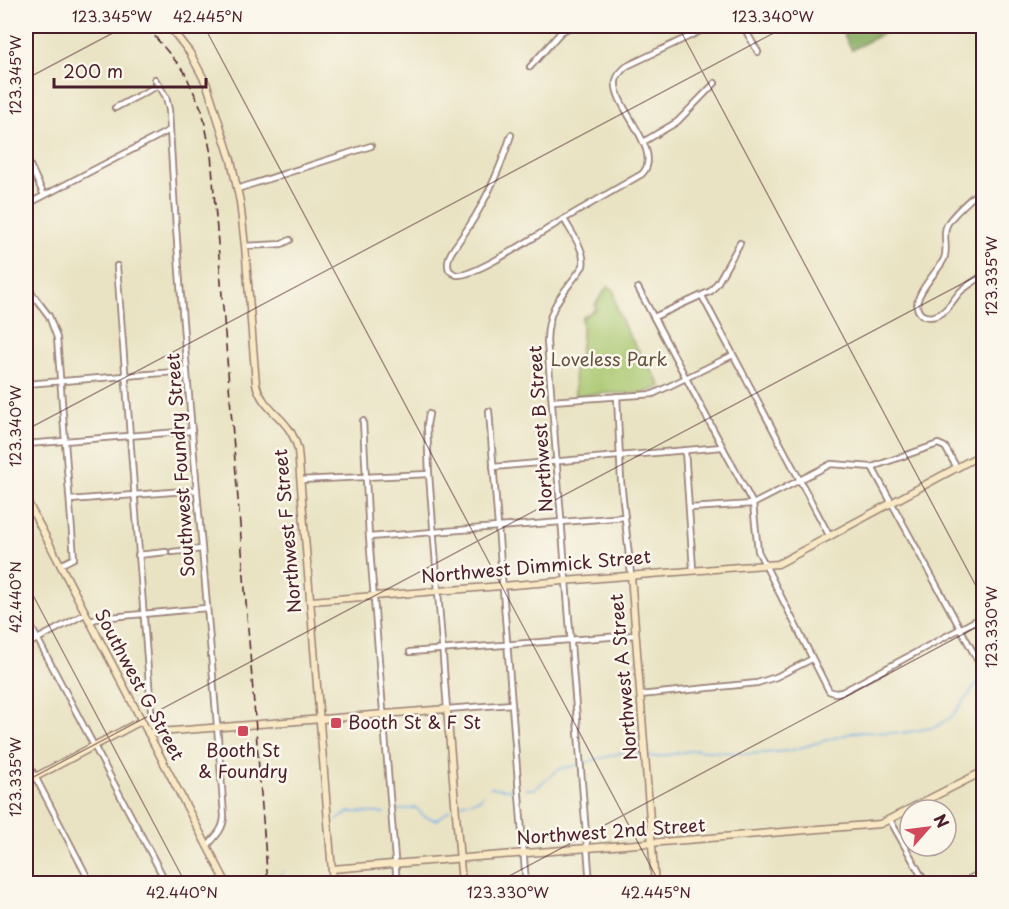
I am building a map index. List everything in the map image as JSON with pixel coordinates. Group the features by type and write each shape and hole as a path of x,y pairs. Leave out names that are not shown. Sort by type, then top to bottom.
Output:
{"street":[{"name":"Northwest F Street","path":"169,26 190,53 207,85 226,140 237,189 245,246 256,384 264,402 284,420 294,436 298,450 333,884"},
{"path":"530,67 561,32 572,26"},
{"path":"685,26 689,34"},
{"path":"511,135 502,163 484,202 448,257 449,270 456,275 478,268 642,174 647,166 647,155 643,142 617,92 617,77 627,66 689,34 711,26"},
{"path":"743,26 758,52"},
{"name":"Southwest Foundry Street","path":"155,79 167,102 170,130 206,608 218,728 224,823 207,846"},
{"path":"643,142 677,122 715,83"},
{"path":"115,108 159,86"},
{"path":"26,205 170,130"},
{"path":"237,189 372,146"},
{"path":"26,157 44,195"},
{"path":"984,186 947,224 945,255 920,295 916,304 918,309 926,316 938,315 965,288 984,275"},
{"name":"Northwest B Street","path":"564,219 579,246 584,261 554,306 549,320 547,341 590,884"},
{"path":"245,246 282,244 290,240"},
{"path":"654,317 702,296 716,287 740,243"},
{"path":"117,266 151,710"},
{"path":"26,280 33,295 49,316 57,338 74,558 60,566"},
{"path":"638,288 753,504 758,551 829,691 842,692 984,616"},
{"path":"702,296 830,537"},
{"path":"552,401 653,394 733,355"},
{"path":"26,384 187,371"},
{"name":"Northwest A Street","path":"617,396 621,481 655,884"},
{"path":"489,411 526,884"},
{"path":"429,414 427,425 429,474 462,884"},
{"path":"363,421 369,537 397,884"},
{"path":"26,444 192,431"},
{"path":"690,508 753,504 834,463 872,467 941,444 957,468"},
{"path":"493,467 722,447"},
{"path":"685,450 693,569"},
{"name":"Northwest Dimmick Street","path":"311,601 783,562 984,453"},
{"path":"872,467 984,672"},
{"path":"300,480 429,474"},
{"path":"70,500 197,490"},
{"name":"Southwest G Street","path":"26,499 226,883"},
{"path":"369,537 625,517"},
{"path":"172,552 202,549"},
{"path":"138,555 166,552"},
{"path":"89,622 96,619 206,608"},
{"path":"26,645 84,614"},
{"path":"26,617 167,884"},
{"path":"410,652 635,635"},
{"path":"640,695 757,683 812,659"},
{"path":"148,733 512,704"},
{"path":"26,782 141,721"},
{"path":"26,759 91,884"},
{"name":"Northwest 2nd Street","path":"332,869 880,824 984,771"},
{"path":"890,820 926,884"},
{"path":"960,884 984,870"}],"green space":[{"path":"839,26 897,26 852,50"},
{"name":"Loveless Park","path":"608,286 614,290 615,302 625,327 661,386 636,394 605,393 575,396 574,364 580,349 582,318 596,309 595,305"}],"waterway":[{"path":"649,756 656,757 695,750 749,754 789,751 855,732 903,733 936,727 952,716 984,675"},
{"path":"587,762 621,753 640,755"},
{"path":"526,789 535,789 559,769 577,765"},
{"path":"490,787 513,790"},
{"path":"461,804 480,799 483,795"},
{"path":"398,810 416,808 424,816 436,820 450,810"},
{"path":"337,820 350,812 384,813"},
{"path":"271,884 284,871"}],"railway":[{"path":"146,26 184,71 202,110 211,154 268,884"}],"place":[{"name":"Booth St & F St","path":"336,723"},
{"name":"Booth St & Foundry","path":"243,731"}]}
